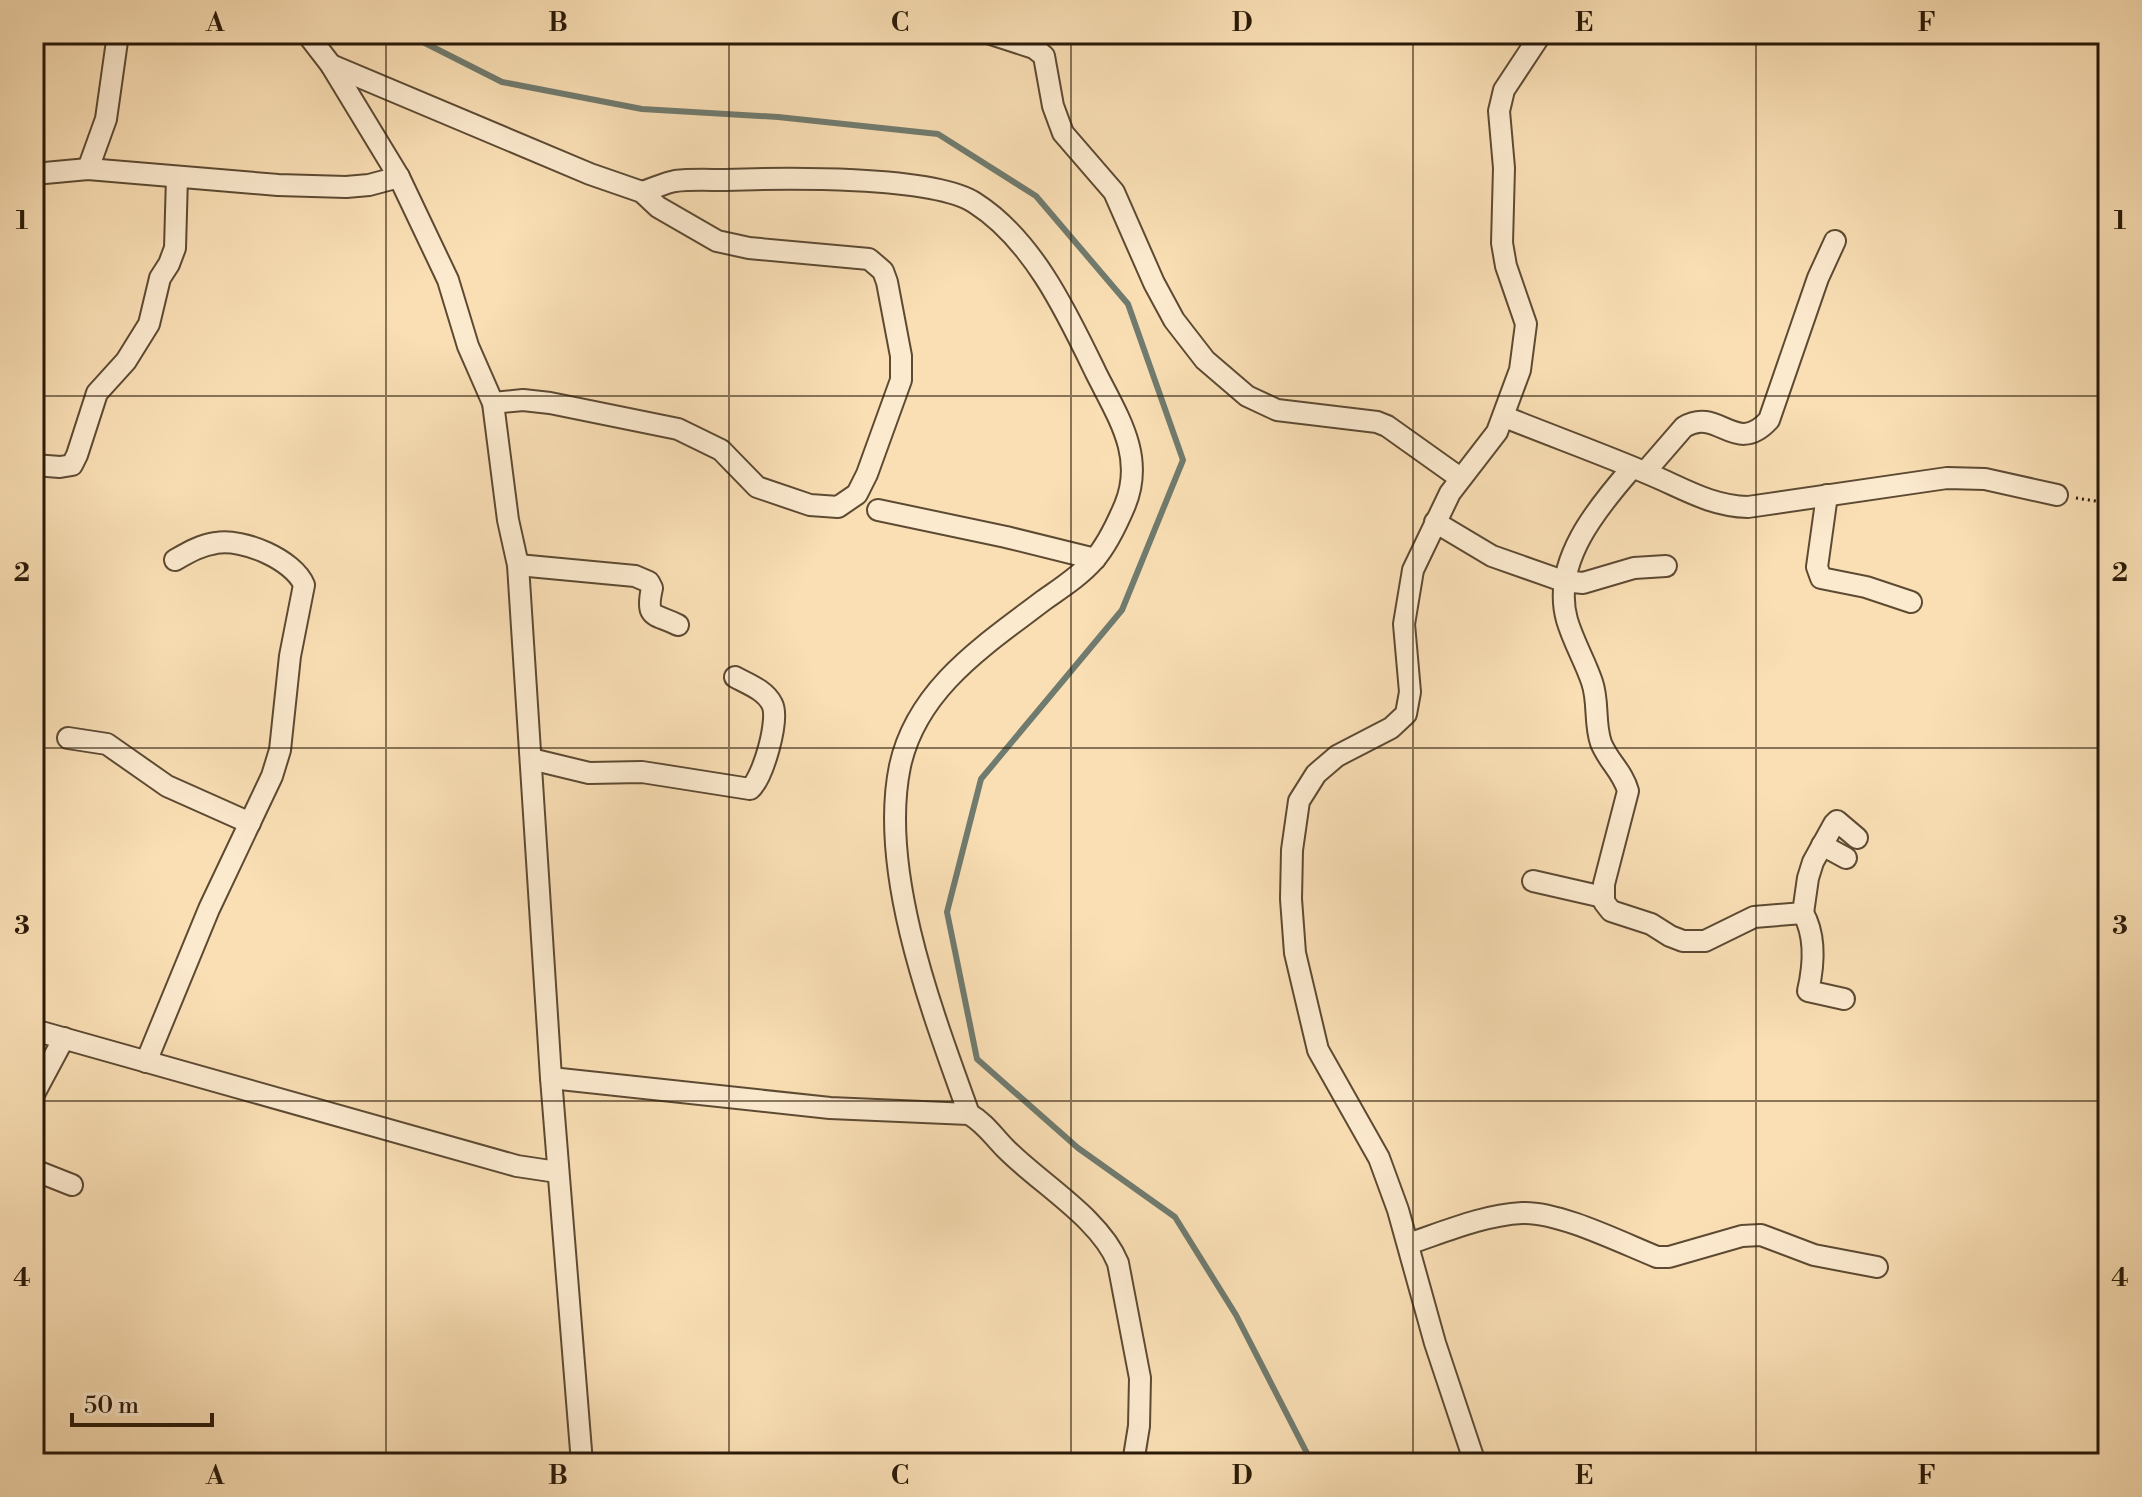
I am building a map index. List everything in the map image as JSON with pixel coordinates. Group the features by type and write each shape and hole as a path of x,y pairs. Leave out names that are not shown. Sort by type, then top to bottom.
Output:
{"street":[{"path":"88,169 106,119 118,34"},
{"path":"307,34 331,65 399,177 448,280 468,346 493,403 508,520 518,565 557,1172 582,1463"},
{"path":"991,34 1034,48 1044,56 1053,106 1063,133 1114,192 1170,312 1218,373 1247,396 1277,410 1377,422 1387,426 1460,478"},
{"path":"1475,1463 1379,1158 1326,1068 1312,1029 1295,953 1291,899 1292,850 1299,801 1316,774 1337,756 1391,728 1406,714 1410,692 1404,624 1413,570 1460,478 1488,447 1505,417 1520,370 1526,335 1524,316 1506,266 1502,243 1504,168 1499,111 1504,90 1541,34"},
{"path":"331,65 590,174 642,192 658,207 717,241 762,250 869,259 883,271 897,329 902,371 879,446 857,494 838,507 810,505 757,487 721,450 690,433 550,403 503,400 493,403"},
{"path":"34,174 88,169 278,185 346,187 399,177"},
{"path":"34,465 72,465 97,393 126,361 149,324 160,278 175,248 177,177"},
{"path":"642,192 675,181 832,180 915,186 960,194 991,214 1013,236 1046,281 1110,400 1131,452 1133,481 1127,500 1095,559 985,644 948,678 915,721 900,768 894,817 901,882 930,1005 969,1114"},
{"path":"1803,913 1754,917 1713,938 1690,942 1607,907 1603,897 1628,791 1623,777 1601,744 1594,687 1567,620 1563,581 1593,517 1684,427 1691,423 1709,423 1747,435 1759,431 1769,420 1818,278 1835,241"},
{"path":"1505,417 1638,470 1700,499 1734,507 1967,477 2057,495"},
{"path":"1827,495 1817,567 1821,578 1866,587 1911,602"},
{"path":"878,510 1095,559"},
{"path":"1435,522 1492,556 1563,581 1583,583 1634,568 1666,566"},
{"path":"146,1062 209,909 272,776 280,750 290,656 304,585 300,574 280,559 237,543 220,542 196,548 175,560"},
{"path":"518,565 643,578 652,588 648,608 651,613 678,625"},
{"path":"531,759 599,775 618,771 642,772 750,789 762,772 775,709 764,694 735,677"},
{"path":"68,738 107,744 167,786 250,823"},
{"path":"1844,999 1808,991 1813,946 1803,913 1808,878 1822,845 1837,821 1857,838"},
{"path":"1822,845 1846,858"},
{"path":"1533,881 1603,897"},
{"path":"34,1030 517,1166 557,1172"},
{"path":"34,1094 64,1038"},
{"path":"551,1078 830,1108 969,1114 985,1125 1005,1148 1088,1221 1113,1250 1140,1378 1139,1426 1133,1463"},
{"path":"34,1170 72,1185"},
{"path":"1408,1244 1487,1219 1523,1213 1552,1217 1657,1257 1669,1257 1752,1235 1770,1238 1814,1255 1877,1267"}],"path":[{"path":"2057,495 2108,503"}],"waterway":[{"path":"407,34 502,82 642,109 778,117 938,134 1036,196 1128,304 1183,460 1122,610 981,779 947,912 977,1059 1078,1148 1175,1217 1236,1315 1312,1463"}]}
